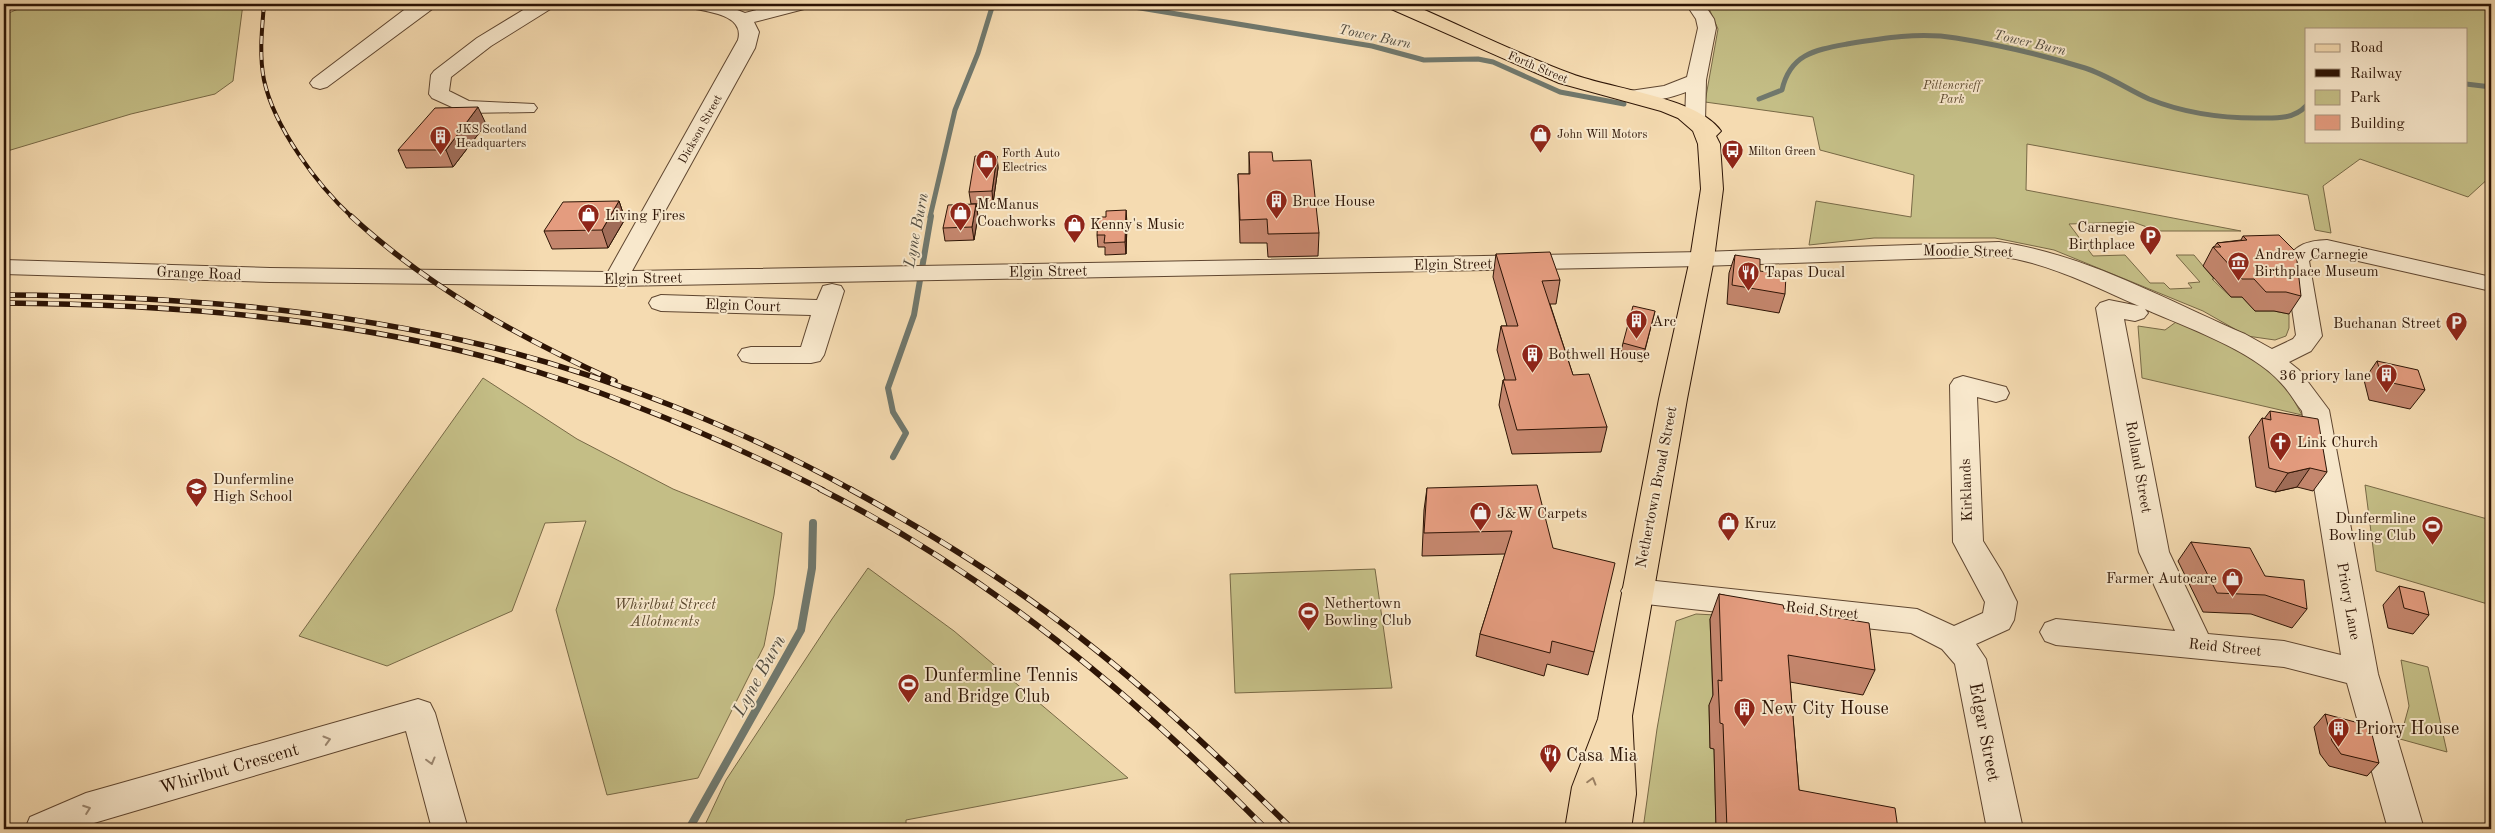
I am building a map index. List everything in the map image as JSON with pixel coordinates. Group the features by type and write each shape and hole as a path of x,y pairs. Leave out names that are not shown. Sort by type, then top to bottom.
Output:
{"main road":[{"name":"Forth Street","path":"1396,4 1566,80 1630,96 1690,118"},
{"name":"Nethertown Broad Street","path":"1584,829 1590,787 1615,716 1637,591 1702,259 1712,189 1709,144 1703,129 1690,118"},
{"name":"Nethertown Broad Street","path":"1613,829 1618,794 1615,716"}],"street":[{"path":"320,83 411,14 430,4"},
{"path":"527,108 466,106 439,94 441,75 484,42 545,4"},
{"path":"698,4 727,12 743,19 801,4"},
{"path":"1690,118 1707,28 1705,19 1695,4"},
{"name":"Dickson Street","path":"616,279 746,48 749,32 743,19"},
{"path":"1630,96 1668,92 1684,87 1696,80"},
{"path":"2271,360 2302,345 2309,336 2297,261 2303,253 2312,248 2327,246 2353,251 2491,284"},
{"name":"Moodie Street","path":"1702,259 1955,249 1999,249 2027,253 2067,265 2236,340 2271,360"},
{"name":"Elgin Street","path":"395,275 616,279 1702,259"},
{"name":"Grange Road","path":"4,268 270,275 395,275"},
{"path":"751,355 811,355 838,275"},
{"name":"Elgin Court","path":"661,302 826,308"},
{"name":"Rolland Street","path":"2135,313 2109,308 2154,552 2197,644"},
{"name":"Priory Lane","path":"2271,360 2290,376 2315,410 2361,674 2406,829"},
{"name":"Kirklands","path":"1953,640 1998,620 2001,602 1991,580 1968,542 1963,385 1996,393"},
{"name":"Reid Street","path":"1637,591 1917,620 1953,640"},
{"name":"Reid Street","path":"2056,632 2197,644 2284,654 2315,660 2361,674"},
{"name":"Edgar Street","path":"1953,640 1970,659 2004,829"},
{"name":"Whirlbut Crescent","path":"43,829 86,809 418,714 450,829"}],"green space":[{"path":"30,4 243,4 233,81 215,94 131,114 4,152 4,15"},
{"name":"Pittencrieff Park","path":"1707,4 2491,4 2491,176 2468,197 2360,159 2323,186 2331,233 2315,230 2308,195 2027,144 2026,190 2241,231 2158,231 2133,222 2069,224 2093,256 2125,255 2150,283 2164,283 2170,289 2192,288 2188,283 2200,282 2176,255 2194,255 2214,279 2212,279 2231,297 2242,297 2255,311 2274,311 2289,314 2289,328 2286,336 2275,340 2247,336 2203,311 2054,250 1995,238 1874,238 1809,245 1816,201 1911,217 1914,175 1820,150 1813,117 1705,102 1718,29"},
{"path":"2176,322 2221,340 2250,356 2275,376 2286,388 2302,415 2142,378 2138,326 2165,330"},
{"name":"Whirlbut Street Allotments","path":"483,378 577,439 673,489 782,533 774,595 764,646 698,778 607,795 556,610 586,521 545,523 512,611 387,666 299,636"},
{"name":"Dunfermline Bowling Club","path":"2365,485 2491,520 2491,605 2376,571"},
{"name":"Dunfermline Tennis and Bridge Club","path":"868,568 954,631 1128,778 906,820 906,829 703,829 726,780 832,619"},
{"name":"Nethertown Bowling Club","path":"1375,569 1392,688 1235,693 1230,574"},
{"path":"1696,614 1735,616 1710,619 1713,705 1709,705 1710,748 1714,749 1716,829 1643,829 1657,729 1676,621"},
{"path":"2401,660 2428,667 2447,752 2400,739 2409,706"}],"building":[{"path":"478,107 446,150 398,150 435,108"},
{"name":"Bruce House","path":"1249,152 1272,152 1273,161 1311,160 1319,233 1268,234 1267,219 1240,220 1238,174 1250,174"},
{"path":"975,156 997,156 992,191 969,192"},
{"path":"619,201 602,230 544,231 563,202"},
{"path":"976,204 972,227 943,228 948,205"},
{"path":"1126,210 1125,242 1104,243 1105,235 1097,235 1098,217 1106,217 1106,211"},
{"path":"2279,235 2296,252 2301,296 2286,292 2266,292 2254,279 2242,279 2213,247 2221,247 2217,243 2247,240 2243,236"},
{"name":"Bothwell House","path":"1550,252 1560,280 1542,281 1573,375 1589,374 1607,427 1517,430 1503,380 1516,380 1501,326 1518,326 1496,254"},
{"path":"1735,255 1760,259 1760,271 1786,275 1785,294 1732,285"},
{"name":"Arc","path":"1633,306 1655,311 1645,349 1623,343"},
{"path":"2377,361 2418,370 2425,390 2383,381"},
{"path":"2270,411 2318,419 2327,472 2310,468 2288,473 2269,468 2262,418 2271,420"},
{"path":"1537,485 1553,548 1615,563 1594,652 1552,641 1550,653 1480,634 1512,531 1424,533 1427,488"},
{"path":"2191,542 2250,548 2265,576 2304,580 2307,609 2265,595 2217,593"},
{"path":"2399,586 2424,592 2429,615 2404,608"},
{"name":"New City House","path":"1719,594 1783,605 1784,609 1869,623 1875,670 1788,655 1799,790 1895,808 1898,829 1727,829 1723,724 1720,723 1718,680 1722,681"},
{"path":"2325,714 2370,726 2379,763 2341,754 2332,741"}],"waterway":[{"name":"Lyne Burn","path":"930,217 955,110 978,53 993,4"},
{"name":"Tower Burn","path":"1116,4 1372,46 1424,60 1478,59 1493,62 1560,92 1624,104"},
{"name":"Tower Burn","path":"1759,99 1782,90 1791,68 1798,61 1814,52 1835,46 1902,36 1942,36 1988,44 2069,63 2101,74 2162,104 2202,114 2243,118 2276,118 2295,114 2305,107"},
{"name":"Tower Burn","path":"2468,84 2491,87"},
{"name":"Lyne Burn","path":"893,457 906,433 893,412 888,388 914,315 931,216"},
{"name":"Lyne Burn","path":"689,829 801,630 812,568 813,523"}],"railway":[{"path":"264,4 261,42 262,61 264,80 269,98 287,136 311,172 351,216"},
{"path":"351,216 412,266 476,309 544,347 615,381"},
{"path":"4,295 126,298 249,307 371,323 491,347 537,359 676,407 767,447 852,490"},
{"path":"4,303 123,306 242,315 361,331 478,355 567,381 654,413 781,469 823,490"},
{"path":"820,489 942,559 1001,599 1057,641 1164,731 1266,829"},
{"path":"850,489 964,556 1065,626 1166,709 1292,829"}],"place":[{"name":"John Will Motors","path":"1541,153"},
{"name":"JKS Scotland Headquarters","path":"440,155"},
{"name":"Milton Green","path":"1732,170"},
{"name":"Forth Auto Electrics","path":"986,179"},
{"name":"Bruce House","path":"1276,220"},
{"name":"McManus Coachworks","path":"961,232"},
{"name":"Living Fires","path":"589,234"},
{"name":"Kenny's Music","path":"1074,243"},
{"name":"Carnegie Birthplace","path":"2151,255"},
{"name":"Andrew Carnegie Birthplace Museum","path":"2238,282"},
{"name":"Tapas Ducal","path":"1748,291"},
{"name":"Arc","path":"1636,340"},
{"name":"Buchanan Street","path":"2457,342"},
{"name":"Bothwell House","path":"1532,373"},
{"name":"36 priory lane","path":"2387,394"},
{"name":"Link Church","path":"2281,461"},
{"name":"Dunfermline High School","path":"197,507"},
{"name":"J&W Carpets","path":"1481,532"},
{"name":"Kruz","path":"1728,542"},
{"name":"Dunfermline Bowling Club","path":"2432,546"},
{"name":"Farmer Autocare","path":"2233,597"},
{"name":"Nethertown Bowling Club","path":"1308,631"},
{"name":"Dunfermline Tennis and Bridge Club","path":"908,704"},
{"name":"New City House","path":"1745,727"},
{"name":"Priory House","path":"2339,747"},
{"name":"Casa Mia","path":"1550,774"}]}
